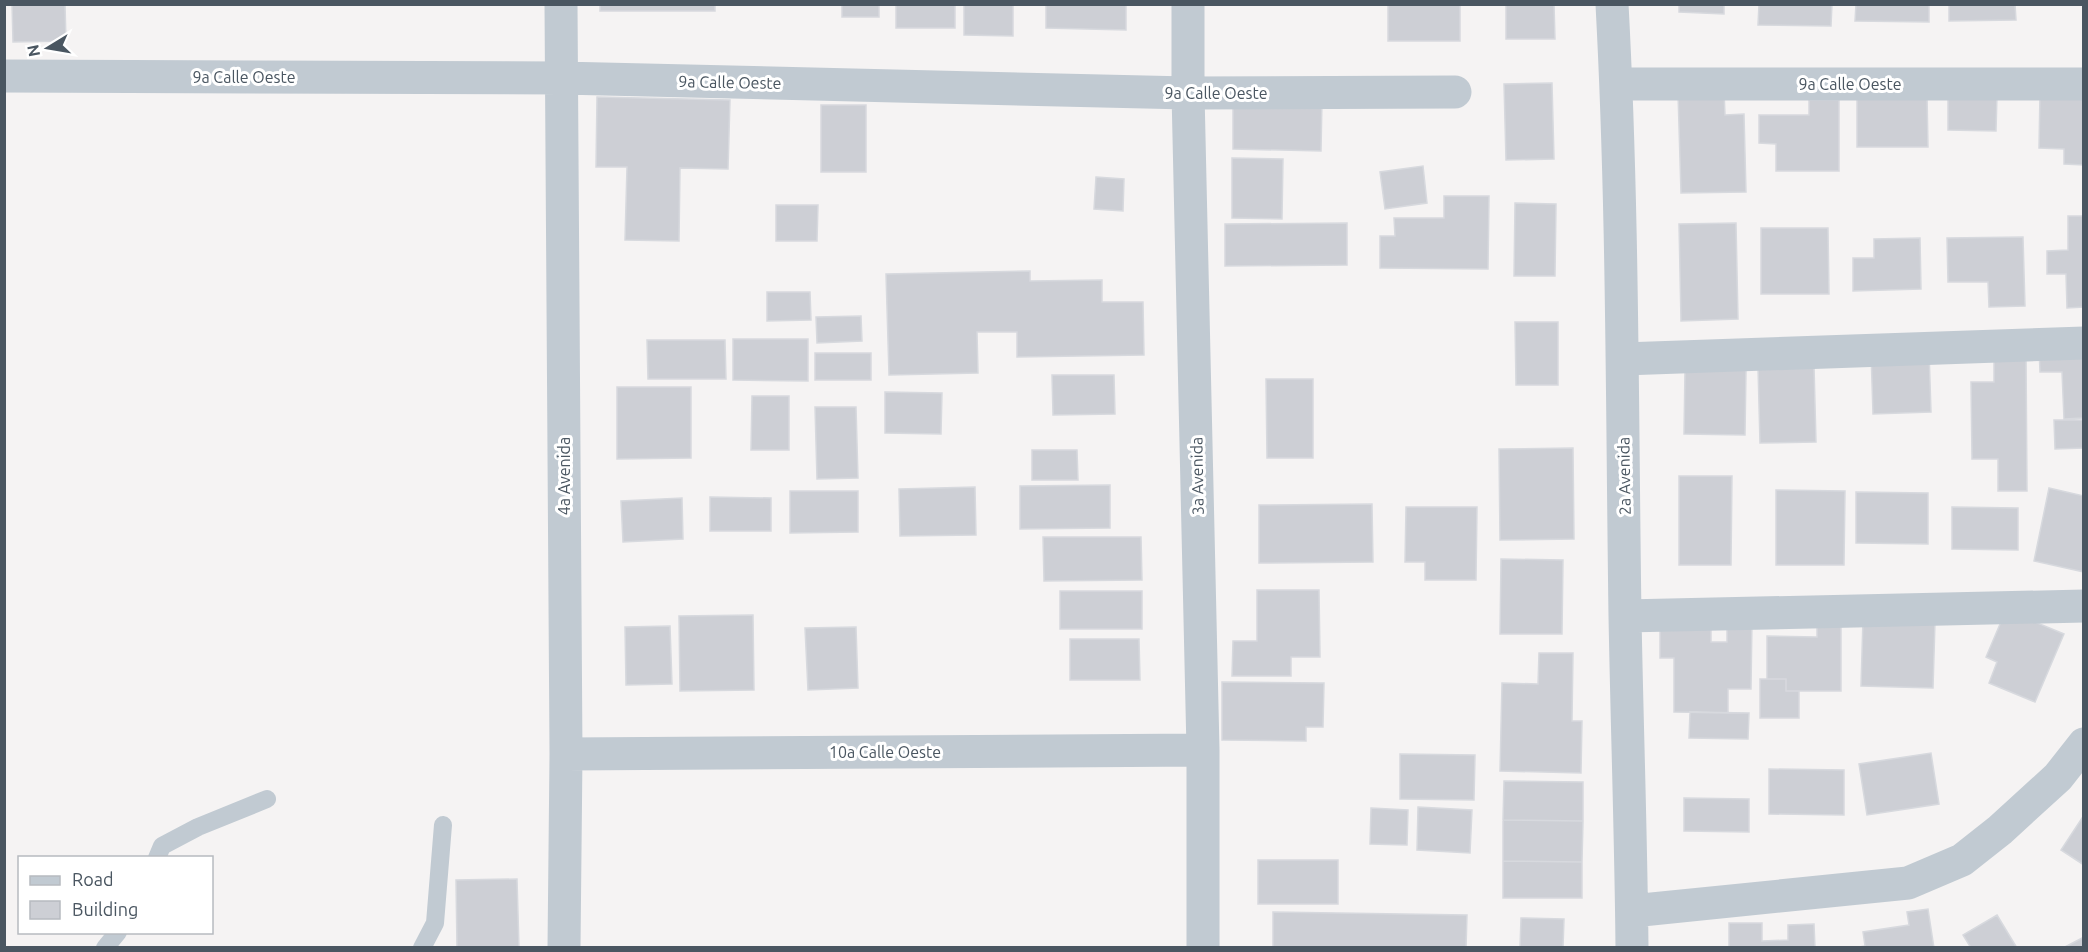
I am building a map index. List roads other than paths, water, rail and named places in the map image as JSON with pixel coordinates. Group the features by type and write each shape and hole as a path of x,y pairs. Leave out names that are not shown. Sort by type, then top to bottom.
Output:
{"street":[{"name":"4a Avenida","path":"561,4 566,754 564,948"},
{"name":"3a Avenida","path":"1188,4 1203,750 1203,948"},
{"name":"2a Avenida","path":"1612,4 1623,359 1625,616 1632,948"},
{"name":"9a Calle Oeste","path":"4,76 561,78 1188,93 1455,92"},
{"name":"9a Calle Oeste","path":"1616,84 2084,84"},
{"path":"1623,359 2084,343"},
{"path":"1625,616 2084,606"},
{"path":"1632,910 1908,884 1962,860 2000,830 2058,777 2084,744"},
{"name":"10a Calle Oeste","path":"566,754 1203,750"}],"lane":[{"path":"158,856 162,846 267,799"},
{"path":"422,948 435,923 443,825"},
{"path":"105,948 117,934"}]}
